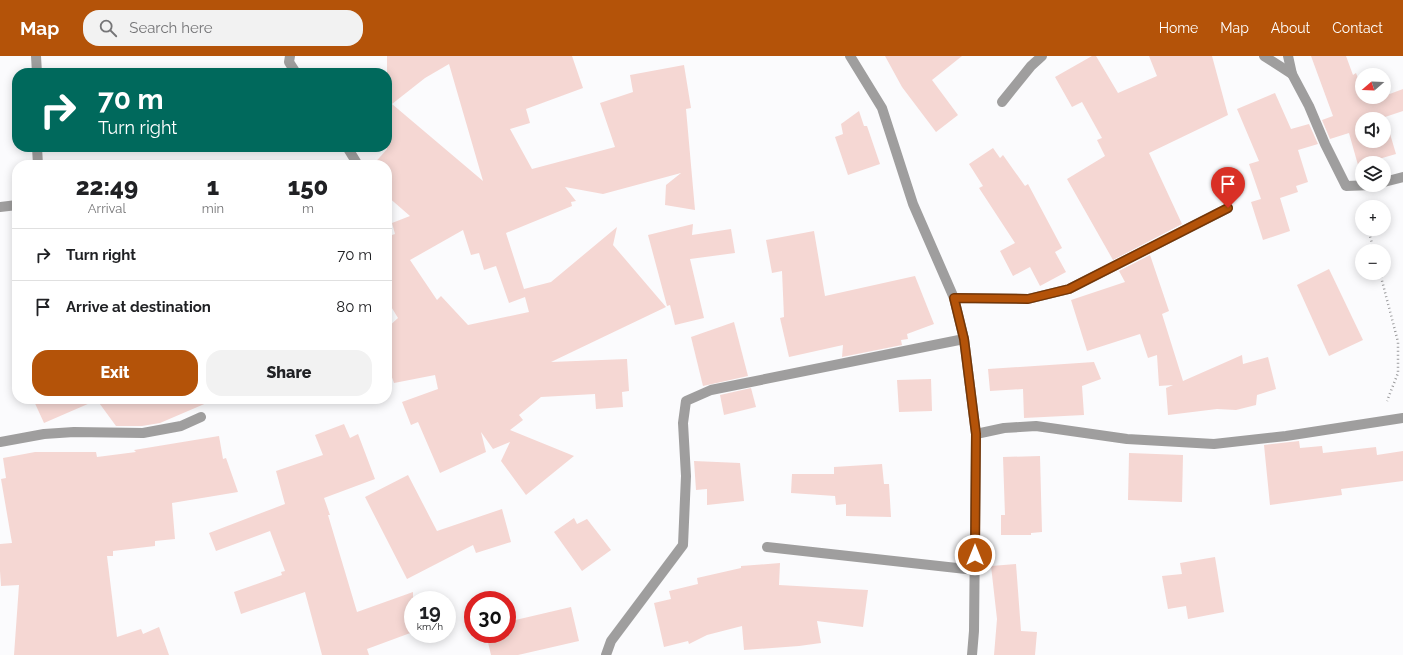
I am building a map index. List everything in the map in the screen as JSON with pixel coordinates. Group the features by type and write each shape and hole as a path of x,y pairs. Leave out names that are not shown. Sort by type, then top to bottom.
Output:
{"street":[{"path":"36,56 37,68"},
{"path":"290,56 289,62 293,68"},
{"path":"850,56 882,108 913,204 954,298 964,339 976,434 974,631 972,655"},
{"path":"1002,102 1031,66 1042,56"},
{"path":"1264,56 1292,74"},
{"path":"1288,56 1292,74 1309,106 1325,144 1346,186 1355,186"},
{"path":"1391,180 1403,177"},
{"path":"0,207 12,206"},
{"path":"954,298 1028,299 1069,289 1228,208"},
{"path":"606,655 611,641 683,545 686,476 683,423 686,401 711,390 964,339"},
{"path":"0,442 44,434 74,432 143,433 181,426 201,417"},
{"path":"976,434 1004,428 1036,426 1126,439 1214,444 1286,436 1403,418"},
{"path":"767,547 975,570"}],"path":[{"path":"1378,422 1398,373 1398,342 1382,280"}],"building":[{"path":"387,56 572,56 583,88 526,109 530,123 510,129 532,169 615,147 600,103 633,92 630,75 684,65 691,108 686,109 695,210 665,205 666,185 681,173 603,194 565,187 576,201 571,202 572,206 506,233 524,289 551,282 617,227 613,245 666,307 551,362 627,359 629,391 622,392 623,407 596,409 595,394 541,397 519,415 523,420 510,430 574,456 526,495 501,461 510,442 493,449 481,432 486,452 440,473 418,422 411,425 402,402 438,389 435,375 394,383 392,377 392,323 398,318 392,308 392,235 395,234 392,223 410,216 392,200 392,160 377,160 384,152 392,152 392,104 392,68 387,68","holes":["449,64 483,181 392,104 425,78","463,230 471,255 479,253 484,270 496,266 509,303 525,297 529,312 468,325 441,296 437,300 410,260"]},
{"path":"885,56 962,56 932,80 958,115 936,132 902,87"},
{"path":"1092,56 1096,56 1118,93 1157,76 1149,56 1212,56 1228,115 1149,153 1182,224 1113,260 1067,179 1105,156 1097,140 1102,138 1082,102 1072,107 1055,77"},
{"path":"1311,56 1346,56 1353,75 1355,74 1355,104 1391,104 1391,94 1403,89 1403,111 1391,115 1391,112 1355,112 1355,148 1391,148 1391,137 1396,154 1389,156 1355,156 1349,133 1330,139 1322,120 1333,116"},
{"path":"1275,93 1291,129 1309,124 1318,144 1298,150 1308,182 1296,186 1298,192 1280,198 1290,231 1263,240 1251,202 1261,199 1249,164 1259,161 1237,109"},
{"path":"859,111 864,126 867,126 880,164 848,175 835,137 843,134 841,124"},
{"path":"993,148 1000,158 1003,155 1025,186 1028,184 1062,248 1055,252 1066,272 1040,286 1030,267 1013,276 1000,251 1015,243 979,188 983,186 969,164"},
{"path":"693,224 692,235 731,229 735,253 690,259 704,318 675,325 670,305 667,306 648,235"},
{"path":"814,231 825,296 915,276 934,324 907,334 908,339 901,340 902,345 842,357 843,345 789,357 780,318 784,317 782,271 772,273 766,240"},
{"path":"1150,255 1169,311 1162,314 1183,381 1242,355 1243,364 1268,357 1276,389 1257,395 1256,405 1236,410 1217,409 1168,415 1166,388 1173,385 1159,386 1157,355 1148,358 1140,334 1087,351 1071,300 1125,282 1119,271"},
{"path":"1329,269 1363,340 1329,356 1297,285"},
{"path":"734,322 748,376 703,386 691,337"},
{"path":"1094,362 1101,379 1082,386 1084,415 1024,418 1023,389 990,391 988,369"},
{"path":"931,379 932,411 899,412 897,380"},
{"path":"751,388 756,407 724,415 720,395"},
{"path":"35,404 88,404 44,423"},
{"path":"100,404 204,404 160,423 142,426 116,426"},
{"path":"344,424 350,438 358,434 375,479 324,498 357,612 404,595 404,635 367,649 369,655 322,655 305,592 241,614 234,592 282,575 281,572 285,571 270,531 216,551 209,533 285,504 276,471 323,455 315,435"},
{"path":"219,436 223,459 226,458 238,492 172,503 175,539 155,541 155,546 113,551 113,556 107,556 117,637 141,629 143,634 159,627 169,655 14,655 19,585 1,586 0,571 0,544 12,543 1,479 6,478 3,458 35,452 96,452 97,457 136,452 134,450"},
{"path":"1299,441 1300,448 1322,446 1323,453 1376,447 1377,455 1403,451 1403,481 1341,489 1342,495 1270,505 1264,445"},
{"path":"1129,453 1183,455 1182,502 1128,500"},
{"path":"1040,456 1042,532 1031,533 1031,535 1001,535 1001,515 1005,515 1003,457"},
{"path":"694,461 740,463 744,501 707,505 707,489 696,490"},
{"path":"882,464 884,484 889,484 891,517 846,516 846,504 836,505 835,496 791,493 792,474 834,474 834,467"},
{"path":"408,475 437,531 502,509 511,542 476,553 473,545 407,579 365,497"},
{"path":"574,518 577,524 587,519 611,550 582,571 554,532"},
{"path":"1215,557 1224,612 1188,619 1186,606 1168,609 1162,576 1182,574 1180,563"},
{"path":"780,563 779,585 868,590 863,627 817,621 821,643 744,650 742,626 707,635 689,644 688,641 664,647 654,603 671,599 669,591 698,584 697,578 741,568 741,566"},
{"path":"1016,564 1021,631 1037,632 1035,655 994,655 997,619 991,566"},
{"path":"571,607 579,641 518,655 491,655 488,643 516,643 516,620"}],"route":[{"path":"975,555 976,434 964,339 954,298 1028,299 1069,289 1228,208"}]}
